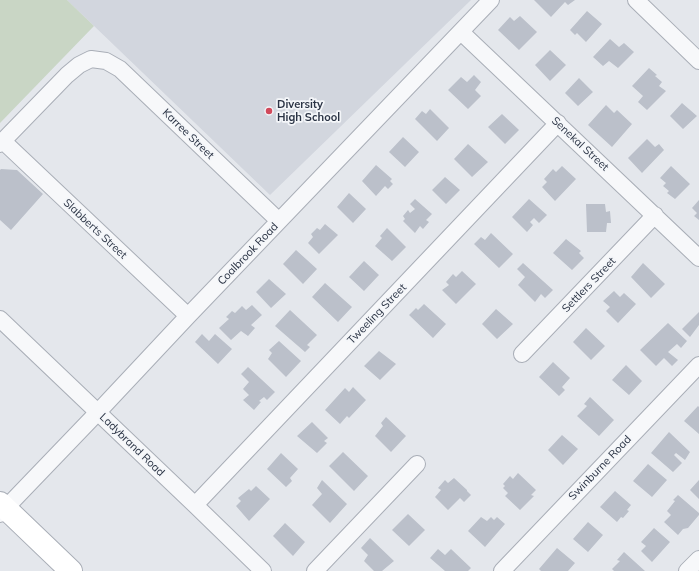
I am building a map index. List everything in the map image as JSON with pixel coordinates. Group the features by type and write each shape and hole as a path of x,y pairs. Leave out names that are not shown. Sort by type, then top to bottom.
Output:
{"street":[{"name":"Coalbrook Road","path":"2,509 98,412 490,0"},
{"path":"636,0 699,61"},
{"name":"Senekal Street","path":"461,32 699,258"},
{"name":"Karree Street","path":"1,143 79,64 91,59 106,61 120,69 279,221"},
{"name":"Tweeling Street","path":"195,505 558,123"},
{"name":"Slabberts Street","path":"1,143 188,316"},
{"name":"Settlers Street","path":"522,354 655,215"},
{"name":"Ladybrand Road","path":"0,319 263,571"},
{"name":"Swinburne Road","path":"502,571 699,365"},
{"path":"314,571 417,464"},
{"path":"2,509 71,571"},
{"path":"687,571 699,559"}],"shaded area":[{"name":"Diversity High School","path":"67,0 471,0 270,195"}],"green space":[{"path":"0,0 67,0 94,26 0,123"}],"building":[{"path":"534,0 575,0 568,5 565,2 551,17"},
{"path":"587,11 602,24 586,42 577,33 575,35 570,30"},
{"path":"520,16 537,32 519,50 498,30 510,17 514,21"},
{"path":"610,39 619,47 624,43 634,52 618,68 609,61 603,66 593,57"},
{"path":"550,50 566,65 550,81 535,65"},
{"path":"649,68 662,82 659,86 666,91 647,110 638,102 643,96 632,86"},
{"path":"474,75 481,82 475,90 481,96 468,109 448,90 461,77 467,82"},
{"path":"579,78 593,92 578,106 565,93"},
{"path":"682,103 697,116 683,129 670,116"},
{"path":"606,105 614,113 617,110 632,124 612,147 588,125"},
{"path":"430,109 449,128 437,141 415,119 422,111 426,114"},
{"path":"502,114 519,130 505,144 488,127"},
{"path":"403,137 419,152 405,167 389,152"},
{"path":"647,139 655,147 659,144 664,150 642,173 628,158"},
{"path":"468,144 488,162 472,177 454,159"},
{"path":"376,165 392,179 390,181 393,184 388,189 385,186 376,196 362,181"},
{"path":"562,166 576,179 555,201 542,187 547,182 544,179 553,169 556,172"},
{"path":"671,166 690,184 675,199 667,193 669,191 663,186 666,183 660,178"},
{"path":"1,169 17,170 43,194 11,230 0,220"},
{"path":"445,177 460,190 446,204 432,190"},
{"path":"349,193 366,209 353,223 337,207"},
{"path":"415,199 432,214 426,220 429,222 423,229 420,226 415,233 403,221 405,219 403,216 408,210 410,213 415,209 410,204"},
{"path":"529,199 547,215 539,223 534,218 530,222 533,225 527,232 512,217"},
{"path":"699,200 699,220 694,216 697,213 692,208"},
{"path":"586,204 605,204 606,212 610,211 611,223 607,223 606,232 587,232"},
{"path":"325,224 338,235 319,254 308,243 313,237 311,234 317,228 320,230"},
{"path":"387,228 406,247 392,261 375,246 382,238 380,236"},
{"path":"491,233 513,254 499,268 474,244 481,237 485,240"},
{"path":"566,239 581,251 579,253 584,258 572,270 553,253"},
{"path":"296,250 317,269 303,284 283,264"},
{"path":"364,261 379,275 364,291 349,277"},
{"path":"523,263 553,290 545,298 541,294 535,302 518,285 525,277 517,269"},
{"path":"643,263 665,284 651,298 631,277"},
{"path":"462,271 476,284 456,304 442,290 449,285 446,282 453,274 456,277"},
{"path":"269,279 286,294 271,308 256,292"},
{"path":"325,283 352,307 338,322 312,297"},
{"path":"614,291 620,297 624,293 636,304 618,323 606,311 610,307 603,301"},
{"path":"424,304 446,324 433,338 409,315 416,308 418,310"},
{"path":"252,305 262,315 251,325 255,328 248,336 241,331 231,340 219,328 229,319 226,317 232,311 235,313 242,306 246,310"},
{"path":"496,309 513,324 497,339 482,324"},
{"path":"290,310 317,335 307,345 310,347 305,352 275,326"},
{"path":"699,312 699,325 690,337 682,329"},
{"path":"668,323 687,341 681,348 677,344 668,352 678,360 672,366 664,358 656,366 640,350"},
{"path":"586,328 605,346 591,360 573,342"},
{"path":"202,334 209,341 215,334 232,349 218,364 195,342"},
{"path":"279,341 301,361 286,377 268,359 272,353 269,350"},
{"path":"379,351 396,364 380,380 364,366"},
{"path":"553,362 570,378 562,387 565,390 559,396 539,377"},
{"path":"626,365 642,381 629,395 612,380"},
{"path":"248,367 275,392 267,400 264,397 259,401 261,402 254,410 243,400 249,395 243,389 249,382 241,374"},
{"path":"353,387 366,400 349,418 347,416 340,424 325,410 345,388 349,392"},
{"path":"590,397 614,420 599,436 577,416 587,406 584,404"},
{"path":"698,406 699,407 699,434 684,421"},
{"path":"386,417 406,436 391,452 375,436 383,426 381,423"},
{"path":"312,422 328,438 324,441 327,443 317,453 297,436"},
{"path":"669,432 690,452 685,460 676,453 674,455 682,463 673,472 651,453"},
{"path":"562,435 578,449 563,465 548,450"},
{"path":"343,452 368,476 354,491 329,466"},
{"path":"281,453 298,469 290,478 292,481 286,487 267,469"},
{"path":"648,464 667,480 652,497 633,481"},
{"path":"518,473 536,490 531,495 534,496 520,510 505,496 508,493 503,488 505,486 503,484 510,476 513,479"},
{"path":"454,478 471,495 464,502 460,498 448,510 435,497 441,490 438,488 445,480 448,483"},
{"path":"322,480 347,504 330,523 312,505 322,494 317,488"},
{"path":"699,480 699,499 690,490"},
{"path":"256,486 270,499 249,521 236,506 241,501 238,498 249,489 251,491"},
{"path":"615,491 631,505 627,510 629,511 617,522 600,507"},
{"path":"678,495 699,513 699,515 688,528 683,529 678,535 664,522 671,515 667,511 675,501 673,500"},
{"path":"408,514 425,530 409,546 392,530"},
{"path":"481,517 487,521 491,517 494,520 497,517 505,524 485,547 468,531"},
{"path":"588,522 603,535 588,552 573,539"},
{"path":"285,523 305,542 293,556 273,536"},
{"path":"654,528 670,542 652,562 641,551 646,546 641,542"},
{"path":"370,538 394,561 382,571 374,571 364,561 368,555 361,548"},
{"path":"557,548 575,563 568,571 541,571 539,569"},
{"path":"438,549 445,555 451,549 471,568 468,571 445,571 430,558"},
{"path":"624,552 645,571 614,571 612,569 620,561 617,560"}],"place":[{"name":"Diversity High School","path":"269,111"}]}
